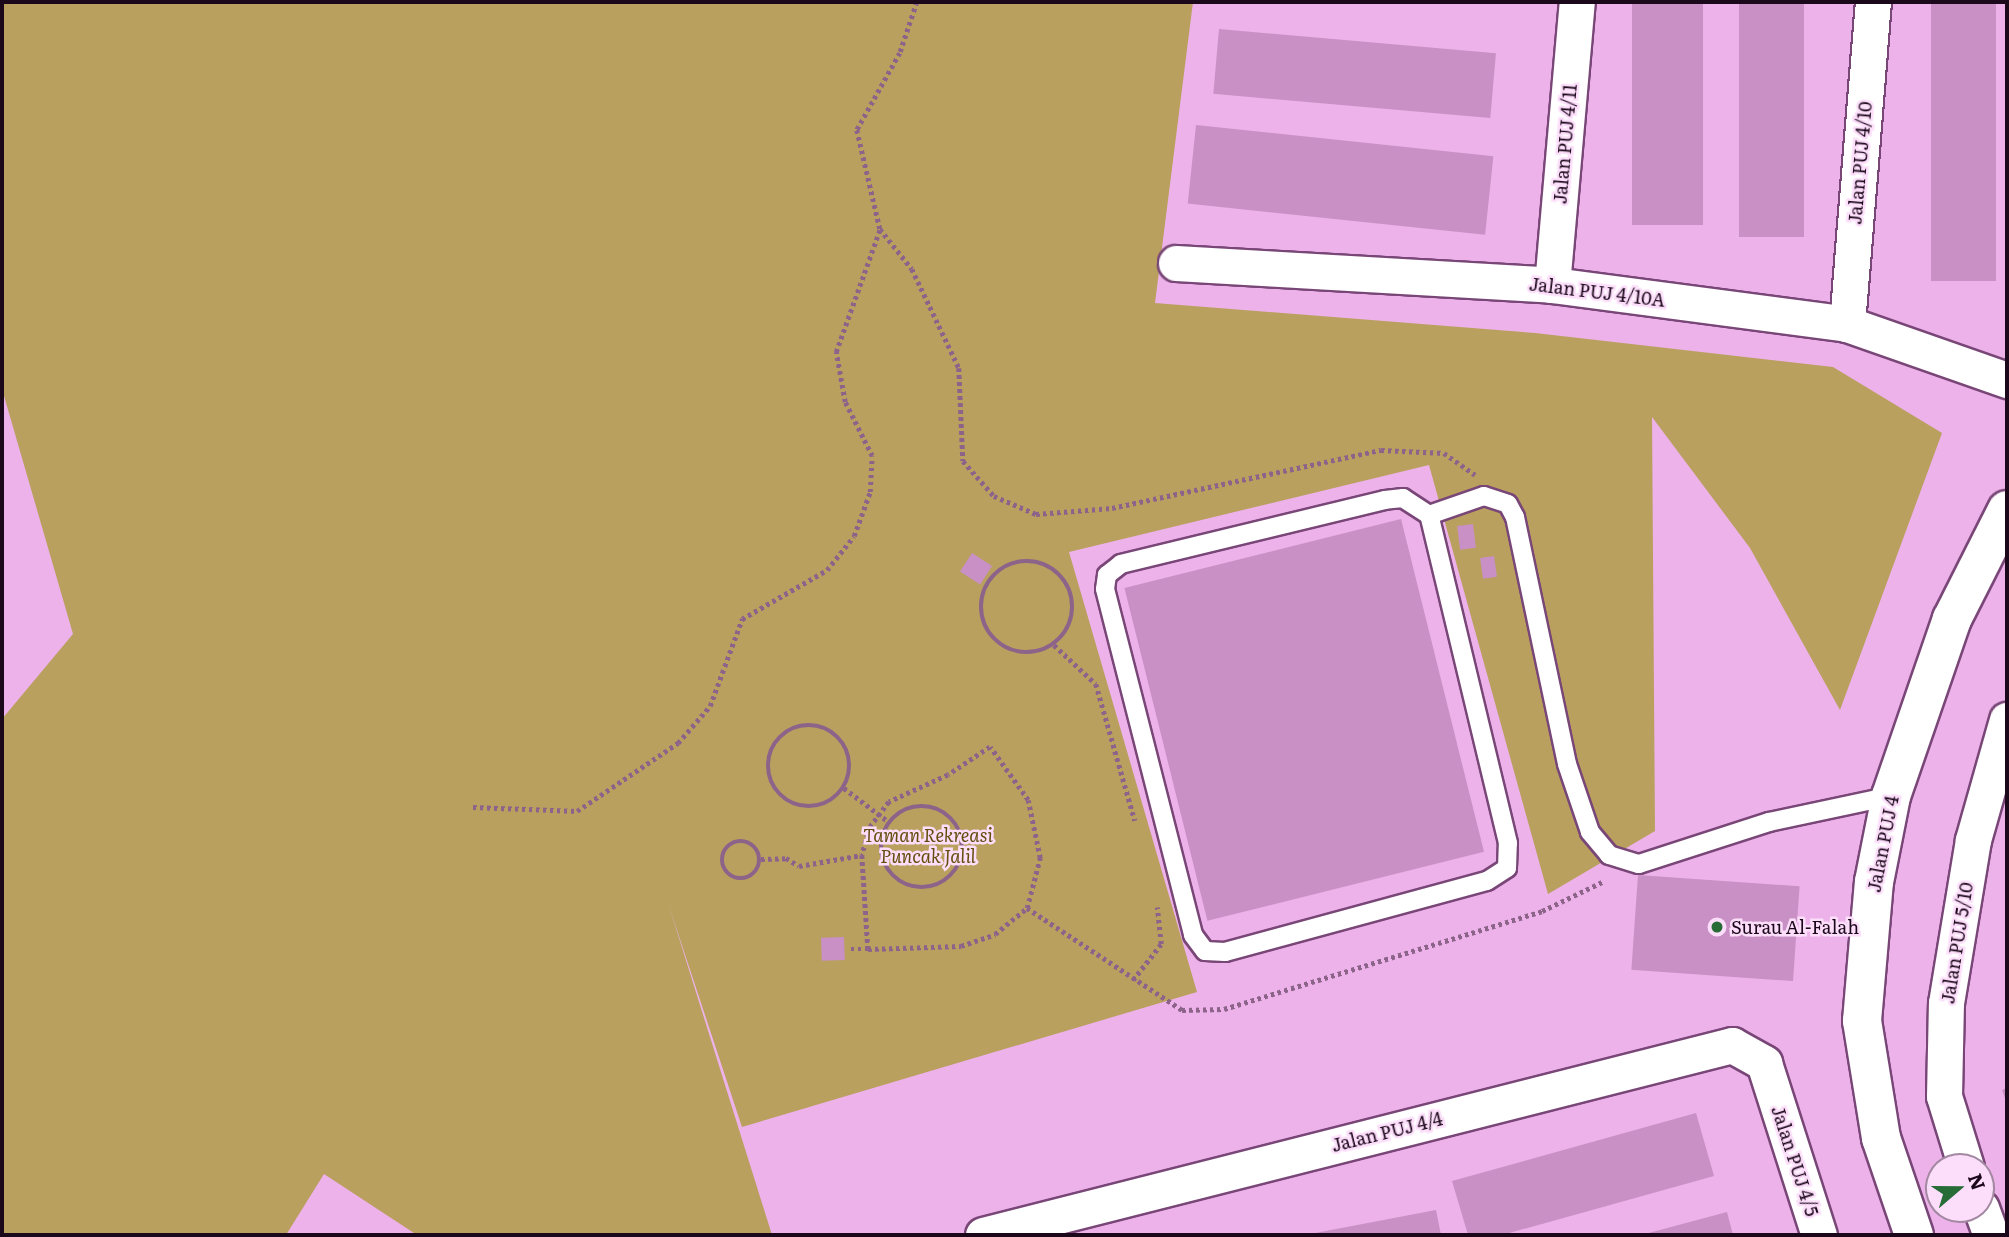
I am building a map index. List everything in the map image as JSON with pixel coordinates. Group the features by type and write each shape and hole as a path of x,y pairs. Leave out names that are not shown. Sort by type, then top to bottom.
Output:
{"street":[{"name":"Jalan PUJ 4/11","path":"1552,285 1577,2"},
{"name":"Jalan PUJ 4/10","path":"1847,324 1873,2"},
{"name":"Jalan PUJ 4/10A","path":"1176,263 1552,285 1847,324 2007,380"},
{"name":"Jalan PUJ 4","path":"1914,1235 1881,1138 1862,1021 1874,882 1891,796 1952,619 2007,510"},
{"name":"Jalan PUJ 5/10","path":"1962,1153 1944,1096 1946,1003 1973,840 2007,720"},
{"name":"Jalan PUJ 4/4","path":"983,1235 1711,1049 1749,1051 1764,1063 1771,1086"},
{"name":"Jalan PUJ 4/5","path":"1771,1086 1819,1235"}],"lane":[{"path":"1429,515 1484,496 1508,504 1515,517 1567,764 1590,832 1609,855 1640,864 1769,822 1891,796"},
{"path":"1404,498 1429,515 1508,843 1507,868 1461,888 1225,952 1205,951 1193,935 1105,589 1107,575 1121,564 1385,500 1404,498"}],"path":[{"path":"917,2 900,53 857,130 880,229 912,269 959,368 963,461 1005,501 1036,514 1112,508 1381,450 1444,453 1473,469 1484,496"},
{"path":"473,807 578,811 678,743 710,706 742,619 827,570 854,536 870,492 872,456 845,402 836,352 880,229"},
{"path":"1041,563 1065,580 1073,608 1054,645 1012,651 989,633 980,606 1000,569 1041,563"},
{"path":"1054,645 1096,684 1137,829"},
{"path":"795,727 823,727 836,735 849,760 844,788 822,806 794,806 768,773 773,745 795,727"},
{"path":"851,949 868,949 961,946 995,934 1027,908 1040,858 1028,800 990,747 878,814 862,855 868,949"},
{"path":"844,788 889,822"},
{"path":"927,805 952,818 964,844 956,871 932,887 893,876 881,849 889,822 899,812 927,805"},
{"path":"744,840 761,859 746,879 730,876 721,861 728,845 744,840"},
{"path":"761,859 786,858 799,866 862,855"},
{"path":"1133,980 1161,944 1156,895"}],"green space":[{"name":"Taman Rekreasi Puncak Jalil","path":"2,2 1193,2 1155,303 1535,333 1833,367 1942,433 1840,710 1750,548 1652,417 1655,831 1548,894 1429,465 1069,552 1197,992 742,1127 669,906 772,1235 417,1235 324,1174 286,1235 2,1235 2,719 73,634 2,389"}],"building":[{"path":"1632,2 1703,2 1703,225 1632,225"},
{"path":"1739,2 1804,2 1804,237 1739,237"},
{"path":"1931,2 1996,2 1996,281 1931,281"},
{"path":"1219,29 1496,53 1490,118 1213,94"},
{"path":"1196,125 1493,156 1485,235 1188,204"},
{"path":"1401,519 1484,852 1207,921 1124,588"},
{"path":"1473,524 1476,548 1460,550 1457,526"},
{"path":"972,553 992,566 980,585 960,571"},
{"path":"1494,556 1497,577 1483,579 1480,558"},
{"name":"Surau Al-Falah","path":"1638,875 1800,886 1793,981 1631,970"},
{"path":"844,937 845,960 822,961 821,938"},
{"path":"2007,1088 2007,1104 2002,1090"},
{"path":"1696,1113 1714,1176 1502,1235 1468,1235 1452,1181"},
{"path":"1436,1210 1441,1235 1310,1235 1310,1234"},
{"path":"1727,1212 1733,1235 1645,1235 1645,1234"}],"place":[{"name":"Surau Al-Falah","path":"1717,927"}]}
